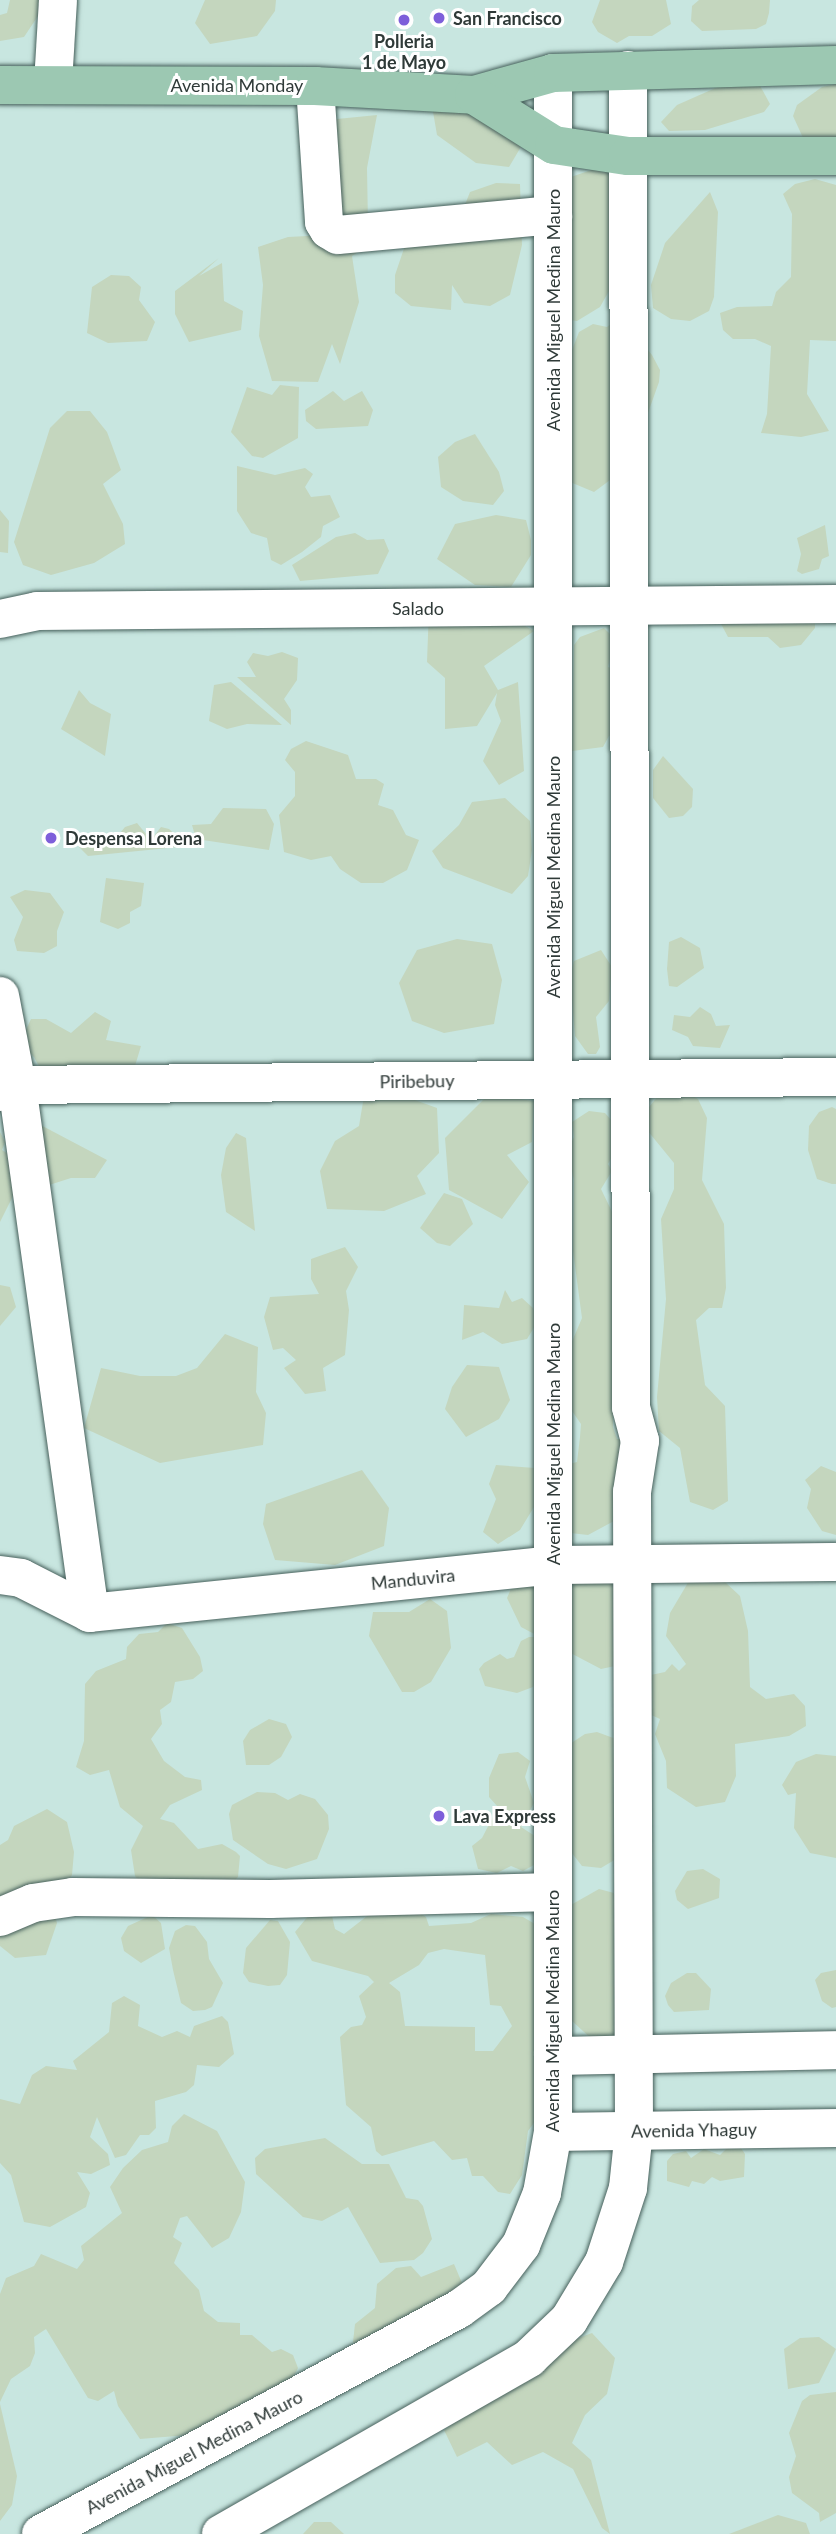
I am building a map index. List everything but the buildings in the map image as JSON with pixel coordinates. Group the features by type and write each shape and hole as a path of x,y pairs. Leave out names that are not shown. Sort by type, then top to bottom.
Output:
{"main road":[{"name":"Avenida Monday","path":"0,85 315,86 474,95 553,74 836,65"},
{"name":"Avenida Monday","path":"474,95 554,145 628,156 836,156"}],"street":[{"path":"53,84 58,0"},
{"path":"220,2534 529,2358 569,2320 604,2262 628,2188 634,2131 632,1492 640,1441 631,1407 628,70"},
{"name":"Avenida Miguel Medina Mauro","path":"41,2534 428,2328 489,2287 521,2245 542,2193 553,2133 553,74"},
{"path":"315,86 324,222 329,230 338,235 553,215"},
{"name":"Salado","path":"0,619 37,611 553,607 629,609 836,604"},
{"path":"0,996 8,1089 90,1614"},
{"name":"Piribebuy","path":"8,1089 553,1079 836,1077"},
{"name":"Manduvira","path":"90,1614 553,1564 632,1566 836,1562"},
{"path":"0,1575 21,1578 90,1614"},
{"path":"0,1917 33,1903 73,1897 270,1899 553,1892"},
{"path":"553,2056 836,2050"},
{"name":"Avenida Yhaguy","path":"553,2133 836,2128"}],"green space":[{"path":"10,0 41,0 38,16 24,37 0,41 0,15 7,13"},
{"path":"205,0 276,0 275,11 257,36 210,44 195,23"},
{"path":"600,0 666,0 671,24 652,36 629,36 617,43 598,32 592,22"},
{"path":"699,0 770,0 769,13 766,24 756,29 702,31 691,21 692,6"},
{"path":"738,78 758,82 770,104 764,112 705,130 669,131 661,122 677,105"},
{"path":"836,84 836,139 804,140 793,116 797,105 822,87"},
{"path":"464,96 528,135 509,167 476,163 437,135 432,106"},
{"path":"377,115 367,168 368,224 361,250 352,256 359,302 340,364 332,344 318,382 272,381 259,336 263,285 258,247 288,237 327,235 327,120"},
{"path":"600,167 624,173 613,284 600,307 577,321 565,319 568,178"},
{"path":"815,179 836,185 836,341 810,340 807,394 829,431 801,437 761,433 767,414 771,346 755,339 733,339 723,330 720,313 737,307 772,306 776,292 791,277 792,214 783,194 795,184"},
{"path":"496,183 520,184 522,245 510,295 490,306 464,303 452,285 451,310 411,306 395,293 395,275 411,228 459,220 470,192"},
{"path":"710,192 718,212 714,297 709,311 690,321 671,319 653,308 651,285 665,243"},
{"path":"219,258 199,276 222,263 224,301 243,311 241,330 189,342 175,314 175,291"},
{"path":"111,275 129,276 141,287 139,300 155,322 147,341 108,343 87,333 92,287"},
{"path":"612,323 639,339 652,355 660,370 659,382 629,466 594,492 570,482 572,350 579,332 593,324 607,327"},
{"path":"280,385 299,387 298,438 263,458 252,456 231,432 247,387 272,395"},
{"path":"333,391 344,401 362,391 373,410 368,426 316,429 306,421 305,410"},
{"path":"67,411 90,411 107,432 121,470 103,484 123,524 125,544 94,563 51,575 23,565 14,542 50,428"},
{"path":"475,434 499,472 504,491 493,505 463,501 441,487 438,457 455,442"},
{"path":"237,466 275,475 305,468 313,474 305,487 311,497 330,495 340,517 323,526 321,537 281,565 271,560 267,538 251,533 237,511"},
{"path":"0,510 9,521 8,553 0,552"},
{"path":"496,515 526,520 531,540 531,555 511,587 475,585 437,559 455,524"},
{"path":"825,525 829,556 822,559 819,569 802,574 797,571 801,554 797,538"},
{"path":"355,533 367,540 384,539 389,551 378,574 300,581 292,565 336,537"},
{"path":"429,608 518,622 534,631 484,666 498,690 518,682 524,771 499,785 483,761 501,721 495,705 497,693 477,726 445,729 445,678 427,662"},
{"path":"815,618 815,628 801,645 780,648 768,637 728,637 720,622"},
{"path":"604,628 615,639 608,667 615,669 630,727 609,736 603,747 572,751 574,645 580,637"},
{"path":"282,652 298,658 297,680 284,699 291,710 291,725 237,677 256,677 247,662 253,653 268,656"},
{"path":"231,682 282,725 247,724 227,729 209,721 214,685"},
{"path":"79,690 90,703 111,714 105,756 61,729"},
{"path":"306,741 348,755 356,779 376,779 384,784 378,805 393,810 406,835 419,840 407,870 383,883 361,883 340,869 331,856 311,860 284,852 279,815 295,796 295,772 285,760 291,749"},
{"path":"663,756 693,789 692,807 683,816 669,818 653,798 653,770"},
{"path":"505,798 530,821 532,850 528,876 512,894 443,868 432,851 459,825 472,802"},
{"path":"223,808 266,809 274,824 269,850 196,839 192,825 211,824"},
{"path":"137,823 151,840 161,827 169,829 188,846 88,856 79,847 90,838 116,838 125,827"},
{"path":"106,878 144,883 141,906 130,912 130,923 118,929 100,922"},
{"path":"25,890 50,893 64,912 57,931 57,946 44,953 17,951 14,940 23,917 10,897"},
{"path":"681,937 700,948 704,968 677,987 669,986 669,942"},
{"path":"457,939 492,944 502,980 494,1024 444,1033 412,1021 399,983 417,950"},
{"path":"601,950 612,967 609,1001 596,1017 600,1047 596,1054 588,1054 575,1036 570,976 574,961"},
{"path":"700,1007 711,1014 716,1026 730,1025 720,1048 693,1046 688,1037 672,1030 674,1015 690,1017"},
{"path":"95,1012 111,1021 106,1040 141,1046 135,1066 47,1081 34,1057 20,1043 31,1019 46,1019 71,1033"},
{"path":"684,1091 698,1099 707,1118 702,1180 724,1224 726,1288 722,1308 709,1308 696,1320 705,1385 725,1406 728,1501 713,1510 690,1502 680,1448 659,1431 657,1397 666,1299 661,1219 674,1189 674,1163 647,1130 644,1113 659,1095"},
{"path":"488,1095 534,1101 532,1142 507,1155 529,1182 502,1219 449,1190 445,1138"},
{"path":"364,1096 415,1100 437,1108 439,1153 417,1176 426,1194 384,1211 327,1209 320,1171 335,1141 359,1126"},
{"path":"832,1107 836,1109 836,1184 817,1179 808,1150 809,1126 819,1112"},
{"path":"589,1111 605,1113 612,1121 613,1155 608,1164 612,1171 601,1189 616,1220 613,1427 617,1439 640,1441 614,1521 588,1535 553,1531 553,1468 577,1462 580,1437 581,1424 572,1411 571,1344 582,1318 573,1251 574,1180 567,1152 574,1137 572,1122"},
{"path":"33,1121 107,1160 95,1178 71,1178 46,1186"},
{"path":"0,1132 5,1142 2,1150 13,1157 9,1172 21,1180 0,1222"},
{"path":"236,1133 246,1138 255,1231 226,1212 221,1175 226,1148"},
{"path":"444,1193 462,1199 473,1224 450,1246 437,1243 420,1228"},
{"path":"345,1247 358,1267 346,1291 349,1310 345,1355 323,1368 326,1391 305,1394 284,1368 296,1360 283,1348 273,1350 264,1317 270,1297 319,1294 311,1279 311,1259"},
{"path":"0,1285 10,1287 16,1307 0,1326"},
{"path":"505,1290 512,1302 522,1298 533,1308 538,1321 527,1339 502,1344 483,1332 462,1340 464,1305 499,1308"},
{"path":"225,1334 258,1347 256,1392 266,1413 263,1445 160,1463 84,1428 101,1368 140,1376 176,1376 197,1368"},
{"path":"467,1365 499,1367 510,1400 499,1419 466,1437 445,1409 452,1387"},
{"path":"496,1465 535,1468 537,1502 520,1530 498,1544 483,1532 496,1499 489,1484"},
{"path":"821,1466 836,1472 836,1535 822,1531 807,1508 811,1489 805,1480"},
{"path":"362,1470 389,1508 384,1546 335,1565 275,1560 263,1524 266,1504"},
{"path":"615,1578 615,1666 601,1669 521,1627 507,1598 515,1579 572,1586 574,1579"},
{"path":"689,1581 724,1581 740,1596 748,1631 750,1687 766,1699 794,1694 805,1706 806,1726 789,1736 735,1744 736,1776 725,1802 696,1807 667,1788 666,1761 655,1734 660,1719 649,1714 646,1676 665,1672 672,1664 679,1671 686,1664 666,1636 670,1613"},
{"path":"430,1599 447,1611 451,1648 431,1682 414,1692 402,1692 369,1636 373,1612 409,1612"},
{"path":"167,1623 182,1628 200,1657 203,1671 193,1679 175,1682 171,1702 160,1710 162,1724 151,1739 164,1761 185,1777 201,1780 202,1790 170,1805 160,1819 174,1823 198,1849 222,1844 240,1856 238,1877 228,1888 145,1890 135,1876 131,1850 143,1826 120,1807 109,1770 90,1775 76,1767 84,1741 85,1684 96,1671 126,1659 127,1647 139,1634 158,1632"},
{"path":"529,1637 540,1637 538,1679 533,1687 517,1693 485,1686 479,1669 484,1663 500,1654 507,1659 514,1657 521,1641"},
{"path":"269,1719 286,1724 292,1737 281,1757 269,1765 246,1765 243,1741 250,1730"},
{"path":"597,1732 616,1739 616,1859 601,1868 582,1866 553,1829 553,1755 585,1734"},
{"path":"518,1752 530,1761 525,1777 534,1803 521,1827 538,1838 534,1865 523,1871 511,1866 497,1873 478,1869 472,1846 482,1838 498,1807 489,1797 489,1778 499,1754"},
{"path":"816,1754 836,1756 836,1858 810,1853 794,1828 796,1793 788,1795 782,1785 796,1762"},
{"path":"257,1792 275,1793 288,1800 300,1794 315,1799 328,1815 329,1829 317,1859 286,1869 268,1864 233,1840 229,1814 232,1805"},
{"path":"47,1809 67,1822 74,1852 72,1875 66,1884 0,1914 0,1845 8,1840 14,1826"},
{"path":"703,1869 720,1879 719,1898 688,1909 677,1900 675,1891 687,1871"},
{"path":"599,1889 614,1893 633,2033 595,2042 572,2021 569,1906"},
{"path":"409,1905 426,1917 429,1926 471,1923 491,1914 523,1917 535,1924 536,2120 528,2131 522,2175 510,2194 498,2192 483,2176 472,2176 467,2158 452,2160 434,2141 382,2156 376,2151 371,2127 346,2105 340,2037 351,2027 362,2025 366,2017 359,1996 374,1982 368,1976 312,1961 295,1932 309,1915 332,1916 335,1929 344,1934 371,1913","holes":["444,1949 485,1955 490,2005 501,2006 512,2026 493,2051 475,2051 475,2027 405,2026 400,1992 389,1983 419,1965 428,1953"]},
{"path":"53,1909 57,1923 46,1955 15,1958 0,1946 0,1935"},
{"path":"152,1915 161,1923 165,1949 141,1963 124,1951 121,1938 128,1926"},
{"path":"270,1920 278,1921 290,1942 287,1975 280,1985 268,1986 249,1982 243,1973 246,1948"},
{"path":"186,1925 195,1926 207,1942 209,1959 223,1983 212,2007 205,2010 193,2011 181,2003 173,1970 169,1948 175,1931"},
{"path":"836,1970 836,2007 832,2008 822,2001 815,1980 821,1973"},
{"path":"687,1973 696,1973 711,1989 709,2010 674,2012 668,2005 665,1996 671,1983"},
{"path":"124,1996 140,2005 138,2026 162,2037 177,2031 190,2037 194,2026 222,2016 228,2022 234,2054 219,2067 197,2065 194,2085 186,2092 155,2101 156,2128 149,2135 140,2135 126,2155 115,2158 97,2117 90,2137 108,2154 110,2165 91,2174 77,2172 90,2193 86,2207 50,2227 24,2222 11,2175 0,2163 0,2099 20,2104 32,2075 46,2066 77,2070 73,2061 109,2032 112,2003"},
{"path":"184,2114 217,2131 245,2182 241,2212 229,2238 212,2248 187,2216 180,2218 173,2237 182,2243 174,2263 199,2290 204,2311 218,2322 240,2323 240,2335 252,2335 272,2352 281,2349 293,2355 298,2368 292,2380 200,2434 140,2439 118,2406 114,2391 98,2401 88,2398 46,2329 34,2337 35,2353 30,2366 11,2379 0,2402 0,2294 6,2278 34,2266 41,2254 77,2269 84,2260 81,2246 122,2213 110,2187 123,2168 142,2150 168,2142 172,2126"},
{"path":"325,2138 362,2164 389,2164 406,2198 418,2200 423,2206 432,2239 423,2253 414,2260 380,2263 348,2207 322,2221 303,2217 256,2174 255,2158 265,2149"},
{"path":"730,2145 739,2145 745,2154 744,2177 720,2181 712,2177 704,2184 692,2181 689,2187 667,2181 667,2161 673,2154 686,2151 691,2158 704,2149 720,2155"},
{"path":"454,2264 465,2290 359,2347 353,2342 355,2324 375,2308 377,2284 396,2268 411,2266 421,2277"},
{"path":"592,2333 615,2358 607,2394 585,2415 572,2443 591,2460 610,2534 602,2528 573,2469 543,2452 512,2465 487,2442 457,2457 444,2430 571,2341"},
{"path":"819,2337 836,2349 819,2383 788,2389 784,2349 800,2338"},
{"path":"836,2392 836,2513 820,2522 819,2513 792,2493 789,2477 796,2456 789,2433 802,2401 810,2395"},
{"path":"0,2404 17,2476 12,2505 0,2521"},
{"path":"778,2515 806,2523 810,2534 729,2534"},
{"path":"314,2522 331,2522 344,2534 303,2534"}],"place":[{"name":"San Francisco","path":"439,18"},
{"name":"Polleria 1 de Mayo","path":"404,20"},
{"name":"Despensa Lorena","path":"51,838"},
{"name":"Lava Express","path":"439,1816"}]}
